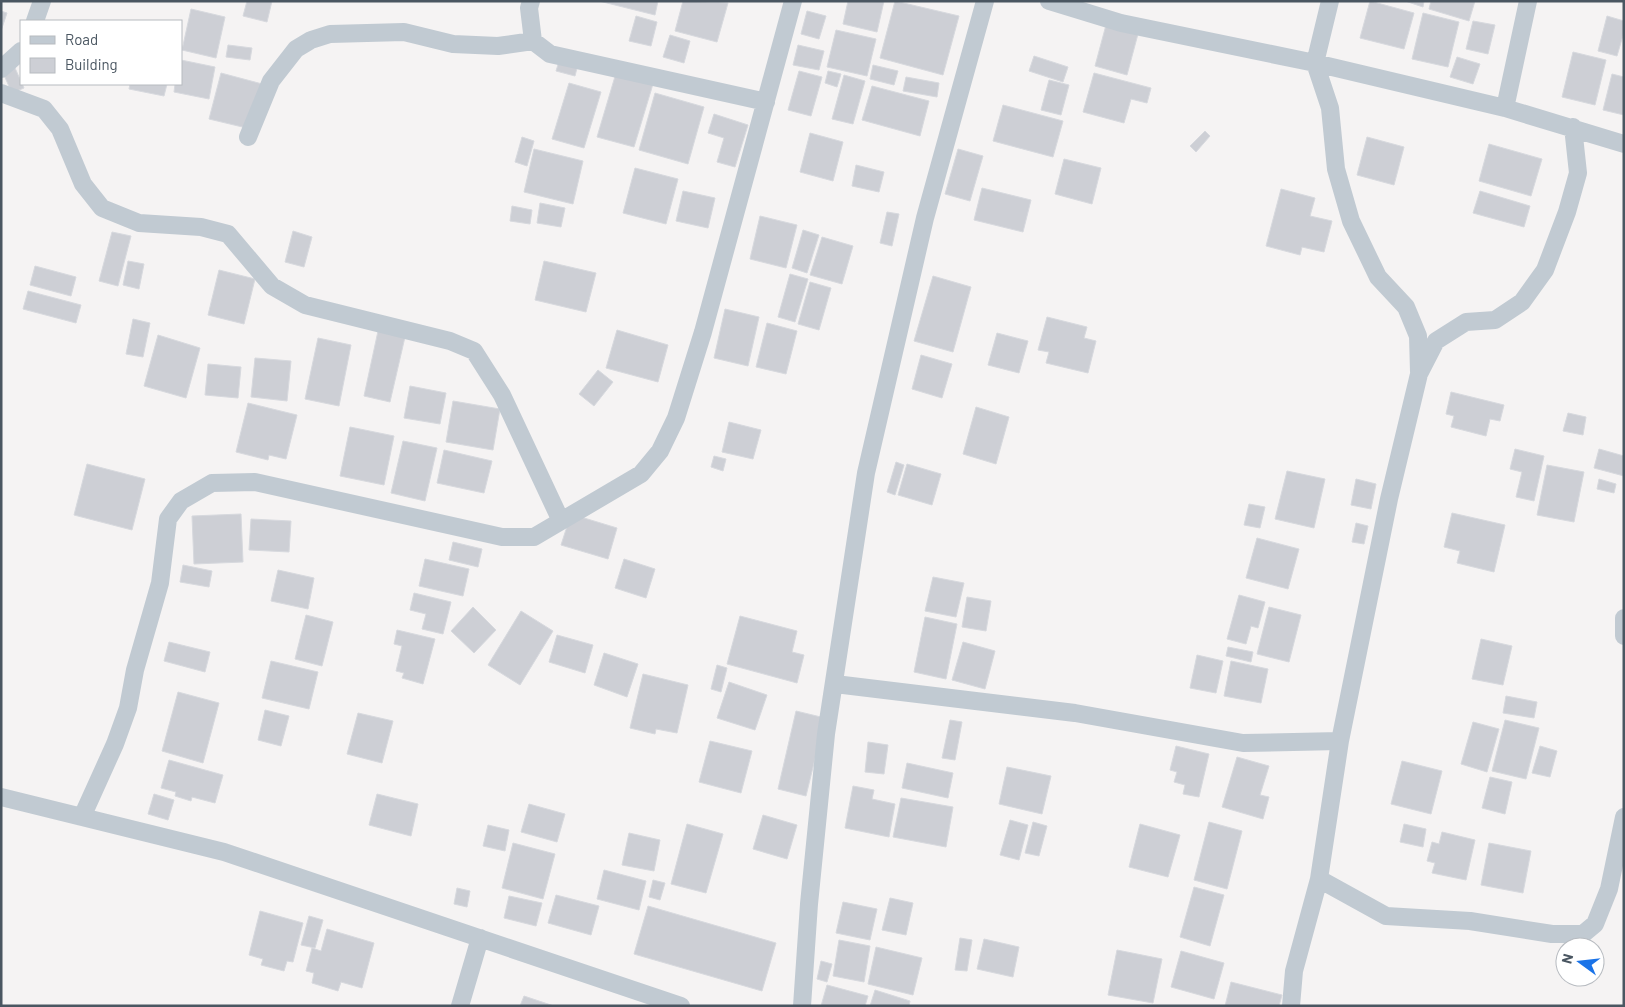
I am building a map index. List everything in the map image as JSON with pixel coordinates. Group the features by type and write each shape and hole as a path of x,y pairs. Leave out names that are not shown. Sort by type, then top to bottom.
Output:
{"street":[{"path":"35,20 42,1"},
{"path":"531,1 529,8 534,41 550,54 766,102"},
{"path":"82,817 115,744 128,708 135,670 160,583 168,519 181,502 212,484 255,482 502,537 534,537 640,474 660,451 676,418 703,332 793,1"},
{"path":"802,1006 818,808 866,473 925,218 985,1"},
{"path":"1049,1 1121,23 1315,63 1505,108 1573,127 1624,144"},
{"path":"1330,1 1315,63 1330,108 1336,169 1351,221 1378,277 1406,307 1418,336 1419,374"},
{"path":"1505,108 1528,1"},
{"path":"248,137 271,81 296,49 311,40 330,34 404,32 453,44 498,46 534,41"},
{"path":"1,70 20,52"},
{"path":"1,93 44,109 60,129 83,184 102,208 139,223 201,227 228,234 272,286 305,305 450,341 474,351 502,394 561,521"},
{"path":"1291,1006 1294,971 1319,879 1340,741 1388,499 1419,374 1436,341 1466,322 1495,320 1522,302 1545,270 1567,212 1578,173 1573,127"},
{"path":"1624,618 1624,636"},
{"path":"835,684 1075,713 1243,743 1340,741"},
{"path":"1,797 224,852 681,1006"},
{"path":"1319,879 1386,916 1470,921 1552,934 1583,934 1595,924 1609,889 1624,817"},
{"path":"460,1006 480,938"}],"building":[{"path":"247,1 272,1 267,22 243,16"},
{"path":"599,1 658,1 655,15"},
{"path":"683,1 728,3 717,42 675,31"},
{"path":"848,1 884,1 877,32 843,24"},
{"path":"895,1 959,16 943,75 880,58"},
{"path":"1370,1 1414,13 1404,49 1360,38"},
{"path":"1405,1 1424,1 1423,7"},
{"path":"1431,1 1475,1 1469,21 1429,9"},
{"path":"191,9 225,17 216,58 182,50"},
{"path":"1,11 7,13 1,31"},
{"path":"807,11 826,16 819,39 801,34"},
{"path":"1423,13 1459,22 1448,67 1412,59"},
{"path":"636,16 657,22 651,46 629,41"},
{"path":"1607,16 1624,21 1624,32 1617,56 1598,51"},
{"path":"1473,21 1495,25 1488,54 1466,49"},
{"path":"1106,25 1138,34 1127,75 1095,66"},
{"path":"836,30 876,39 867,76 827,67"},
{"path":"670,35 690,41 684,63 663,57"},
{"path":"228,45 252,48 250,60 226,57"},
{"path":"798,45 824,51 819,70 793,65"},
{"path":"1573,52 1606,60 1595,105 1562,97"},
{"path":"1034,56 1068,67 1063,82 1029,71"},
{"path":"1457,57 1480,64 1473,84 1450,77"},
{"path":"560,58 578,64 575,76 556,71"},
{"path":"182,60 215,67 209,99 174,92 175,85 182,85"},
{"path":"873,65 898,71 894,85 870,79"},
{"path":"15,68 20,79 20,85 23,85 24,88 12,93 3,73"},
{"path":"799,71 822,77 811,116 788,110"},
{"path":"828,71 841,74 837,87 825,83"},
{"path":"221,73 266,85 255,130 209,119"},
{"path":"616,73 653,84 634,147 597,137"},
{"path":"1094,73 1151,88 1147,103 1131,99 1124,123 1083,112"},
{"path":"1612,74 1624,77 1624,115 1603,110"},
{"path":"844,75 865,81 853,124 832,119"},
{"path":"906,77 939,83 937,97 903,91"},
{"path":"1049,80 1069,85 1061,115 1041,110"},
{"path":"569,83 601,92 584,148 552,139"},
{"path":"130,85 167,85 164,96 129,89"},
{"path":"872,86 929,101 920,136 862,120"},
{"path":"655,93 704,107 688,164 639,150"},
{"path":"1003,105 1063,121 1053,157 993,141"},
{"path":"714,114 748,125 735,167 717,162 724,138 708,133"},
{"path":"1205,131 1210,136 1196,152 1190,146"},
{"path":"810,133 843,142 833,181 800,172"},
{"path":"522,137 534,141 527,166 515,162"},
{"path":"1367,137 1404,147 1394,185 1357,175"},
{"path":"1489,144 1542,159 1531,196 1479,181"},
{"path":"534,149 583,161 573,204 524,192"},
{"path":"958,149 983,156 970,201 945,194"},
{"path":"1064,159 1101,168 1092,204 1055,194"},
{"path":"856,165 884,172 879,192 852,186"},
{"path":"635,168 678,179 666,224 623,213"},
{"path":"982,188 1031,200 1023,232 974,220"},
{"path":"1281,189 1315,198 1310,216 1332,221 1324,252 1302,247 1300,255 1266,246"},
{"path":"683,191 715,198 708,228 676,221"},
{"path":"1480,191 1530,206 1524,227 1473,213"},
{"path":"540,203 565,208 561,227 537,223"},
{"path":"512,206 532,210 530,224 510,221"},
{"path":"887,212 899,214 892,246 880,243"},
{"path":"760,216 797,225 786,268 750,259"},
{"path":"803,230 819,235 807,273 792,268"},
{"path":"293,231 312,237 304,267 285,262"},
{"path":"112,232 131,236 118,286 99,281"},
{"path":"822,237 853,246 842,284 810,275"},
{"path":"128,261 144,264 139,289 123,285"},
{"path":"544,261 596,273 586,312 535,300"},
{"path":"35,266 76,277 71,296 30,285"},
{"path":"219,270 255,279 244,324 208,315"},
{"path":"790,274 808,279 795,322 778,317"},
{"path":"933,276 971,287 953,352 914,341"},
{"path":"810,282 831,288 819,330 798,324"},
{"path":"28,291 81,305 76,323 23,309"},
{"path":"725,309 759,317 748,366 714,358"},
{"path":"1047,317 1087,327 1084,338 1096,341 1088,373 1046,363 1049,352 1038,350"},
{"path":"133,319 150,323 143,357 126,354"},
{"path":"767,323 797,331 786,374 756,367"},
{"path":"617,330 668,345 658,382 606,368"},
{"path":"378,331 405,337 390,402 364,396"},
{"path":"997,333 1028,341 1019,373 988,365"},
{"path":"158,335 200,348 186,398 144,386"},
{"path":"318,338 351,345 339,406 305,399"},
{"path":"921,355 952,364 942,398 912,389"},
{"path":"255,358 291,361 287,401 251,397"},
{"path":"208,364 241,367 238,398 205,395"},
{"path":"598,370 613,382 594,406 579,394"},
{"path":"410,386 446,393 440,424 404,418"},
{"path":"1451,392 1504,405 1500,421 1490,419 1486,436 1451,427 1454,416 1446,414"},
{"path":"453,401 500,409 493,450 446,442"},
{"path":"248,403 297,415 286,459 269,455 268,460 236,452"},
{"path":"976,407 1009,417 996,464 963,454"},
{"path":"1568,413 1586,417 1583,435 1563,431"},
{"path":"729,422 761,430 753,459 722,452"},
{"path":"350,427 394,436 384,485 340,476"},
{"path":"403,441 437,448 425,501 391,493"},
{"path":"1515,449 1544,456 1534,501 1516,497 1522,472 1510,469"},
{"path":"1599,449 1624,456 1624,476 1594,468"},
{"path":"444,450 492,461 484,493 437,483"},
{"path":"714,456 726,459 723,471 711,467"},
{"path":"896,462 904,465 895,495 887,492"},
{"path":"87,464 145,479 132,530 74,515"},
{"path":"907,464 941,474 932,505 898,495"},
{"path":"1547,465 1584,472 1574,522 1537,515"},
{"path":"1287,471 1325,479 1314,528 1275,519"},
{"path":"1356,479 1376,484 1371,509 1351,505"},
{"path":"1599,479 1616,484 1614,493 1597,489"},
{"path":"1249,504 1265,507 1260,528 1244,525"},
{"path":"1452,513 1505,525 1494,572 1457,563 1460,551 1444,547"},
{"path":"241,514 243,562 194,564 192,516"},
{"path":"571,514 617,528 608,559 561,545"},
{"path":"251,519 291,521 289,552 249,550"},
{"path":"1356,523 1368,526 1364,544 1352,542"},
{"path":"1257,538 1299,549 1288,589 1246,578"},
{"path":"453,542 482,549 478,567 449,560"},
{"path":"425,559 469,569 463,596 419,586"},
{"path":"624,559 655,569 646,598 615,588"},
{"path":"183,565 212,571 209,587 180,582"},
{"path":"278,570 314,578 308,609 271,601"},
{"path":"933,577 964,583 956,617 925,611"},
{"path":"414,593 451,602 443,634 422,629 426,614 410,610"},
{"path":"1239,595 1265,602 1258,628 1251,626 1246,644 1227,639"},
{"path":"967,597 991,601 986,631 962,627"},
{"path":"473,607 496,630 474,653 451,631"},
{"path":"1269,607 1301,615 1289,662 1257,654"},
{"path":"521,611 553,631 520,685 488,665"},
{"path":"306,615 333,622 322,666 295,659"},
{"path":"740,616 797,631 792,652 804,655 797,683 727,664"},
{"path":"925,617 957,624 946,679 914,672"},
{"path":"397,630 435,639 423,684 402,678 404,673 396,671 402,646 394,644"},
{"path":"557,635 593,645 585,673 549,662"},
{"path":"1481,639 1512,646 1503,685 1472,679"},
{"path":"169,642 210,652 205,672 164,661"},
{"path":"963,642 995,651 985,689 952,680"},
{"path":"1228,647 1253,652 1251,662 1226,656"},
{"path":"604,653 638,664 627,697 594,685"},
{"path":"1197,655 1223,661 1216,693 1190,688"},
{"path":"271,661 318,672 309,709 262,698"},
{"path":"1231,661 1268,669 1261,703 1224,696"},
{"path":"717,665 727,668 721,692 711,689"},
{"path":"643,674 688,685 677,733 656,729 655,734 630,728"},
{"path":"729,682 767,695 755,730 717,718"},
{"path":"178,692 219,703 203,763 162,751"},
{"path":"1506,696 1537,702 1534,718 1503,713"},
{"path":"265,710 289,716 281,746 258,740"},
{"path":"796,711 825,718 806,796 778,789"},
{"path":"358,713 393,721 382,763 347,754"},
{"path":"950,720 962,722 955,760 942,758"},
{"path":"1505,720 1539,728 1526,779 1492,771"},
{"path":"1473,722 1499,729 1487,772 1461,764"},
{"path":"710,741 752,751 741,793 699,782"},
{"path":"868,742 888,745 884,774 865,772"},
{"path":"1176,746 1209,754 1199,797 1183,794 1185,785 1174,782 1177,772 1170,770"},
{"path":"1540,746 1557,751 1550,777 1532,773"},
{"path":"1237,757 1269,766 1260,795 1269,797 1263,819 1222,807"},
{"path":"169,760 223,775 215,803 192,797 191,801 175,796 176,792 161,788"},
{"path":"1402,761 1442,771 1431,814 1391,804"},
{"path":"907,763 953,773 948,798 902,788"},
{"path":"1007,767 1051,776 1042,814 999,804"},
{"path":"1490,777 1512,782 1505,814 1482,808"},
{"path":"853,786 874,790 872,799 895,804 889,837 845,828"},
{"path":"154,794 174,800 168,820 148,814"},
{"path":"377,794 418,804 411,836 369,825"},
{"path":"901,798 953,807 946,847 893,837"},
{"path":"529,804 565,814 557,842 521,832"},
{"path":"763,815 797,825 787,859 753,849"},
{"path":"1010,820 1028,825 1019,860 1000,855"},
{"path":"1033,822 1047,826 1039,856 1025,853"},
{"path":"1209,822 1242,831 1227,889 1194,880"},
{"path":"687,824 723,834 706,893 671,884"},
{"path":"1140,824 1180,835 1168,877 1129,867"},
{"path":"1404,824 1426,829 1423,847 1400,842"},
{"path":"488,825 509,830 505,851 483,846"},
{"path":"1442,832 1475,840 1466,880 1432,873 1435,863 1427,861 1432,842 1439,844"},
{"path":"629,833 660,840 654,871 622,865"},
{"path":"513,843 555,854 543,899 502,888"},
{"path":"1489,843 1531,851 1523,893 1481,885"},
{"path":"604,870 646,881 639,910 597,899"},
{"path":"653,880 665,883 660,900 649,897"},
{"path":"1194,887 1224,895 1210,946 1180,937"},
{"path":"457,888 470,891 467,907 454,904"},
{"path":"556,895 599,906 591,935 548,923"},
{"path":"509,896 542,903 536,926 504,918"},
{"path":"890,898 913,903 906,935 882,930"},
{"path":"843,902 877,909 870,940 836,933"},
{"path":"648,906 776,943 762,991 634,954"},
{"path":"260,911 303,923 293,962 287,961 284,971 261,965 263,959 249,955"},
{"path":"309,916 323,920 315,948 301,945"},
{"path":"327,929 374,943 362,988 341,982 338,991 312,983 314,973 306,971 312,948 321,951"},
{"path":"960,938 972,940 967,971 955,970"},
{"path":"984,939 1019,947 1013,977 977,969"},
{"path":"839,940 870,946 864,982 833,976"},
{"path":"876,947 922,958 913,995 868,984"},
{"path":"1117,950 1162,959 1153,1003 1108,995"},
{"path":"1181,951 1224,963 1214,999 1171,987"},
{"path":"821,961 832,964 827,982 817,979"},
{"path":"1231,982 1282,995 1279,1006 1225,1006"},
{"path":"827,985 868,996 865,1006 821,1006"},
{"path":"875,990 910,1001 909,1006 870,1006"},
{"path":"524,996 554,1006 520,1006"}]}
